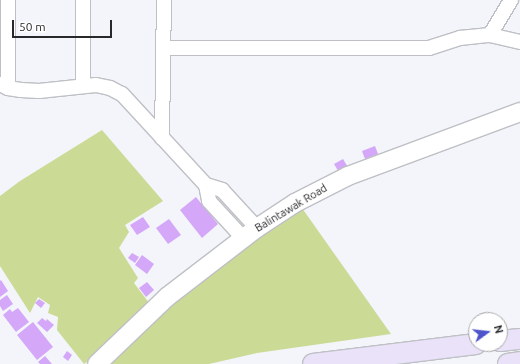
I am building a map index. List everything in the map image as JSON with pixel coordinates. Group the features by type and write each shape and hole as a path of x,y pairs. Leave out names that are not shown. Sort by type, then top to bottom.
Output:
{"main road":[{"path":"508,340 520,338"},
{"path":"313,364 468,345"},
{"path":"508,364 520,362"}],"street":[{"path":"8,0 4,86 39,91 83,85 96,85 110,88 122,94 206,185 209,201 250,233"},
{"path":"83,0 83,85"},
{"path":"162,138 164,0"},
{"path":"490,35 511,0"},
{"path":"164,48 429,48 460,38 490,35 520,42"},
{"name":"Balintawak Road","path":"97,364 155,308 250,233 295,203 336,181 388,160 520,112"}],"green space":[{"path":"102,130 163,201 125,225 129,232 119,248 138,278 134,283 150,304 105,348 84,364 57,330 58,317 48,313 50,305 38,297 30,313 0,266 0,196 20,181"},
{"path":"302,208 391,334 257,353 209,364 111,364 122,347 153,317 242,247"}],"building":[{"path":"375,146 378,154 365,159 362,151"},
{"path":"343,159 349,169 340,174 334,164"},
{"path":"196,197 218,224 202,238 180,210"},
{"path":"143,217 150,227 137,235 130,225"},
{"path":"169,219 181,235 168,244 156,228"},
{"path":"132,253 139,257 135,263 128,258"},
{"path":"142,255 154,264 147,274 135,265"},
{"path":"1,280 8,291 0,297 0,281"},
{"path":"147,282 154,290 146,297 139,288"},
{"path":"7,295 13,304 3,311 0,306 0,300"},
{"path":"39,299 45,303 41,308 35,303"},
{"path":"18,308 29,322 16,332 3,315 10,309 12,312"},
{"path":"42,318 46,321 47,319 54,325 47,332 37,323"},
{"path":"33,322 53,347 37,360 17,335"},
{"path":"67,351 72,355 68,361 63,357"},
{"path":"45,356 52,364 40,364 38,362"}]}
